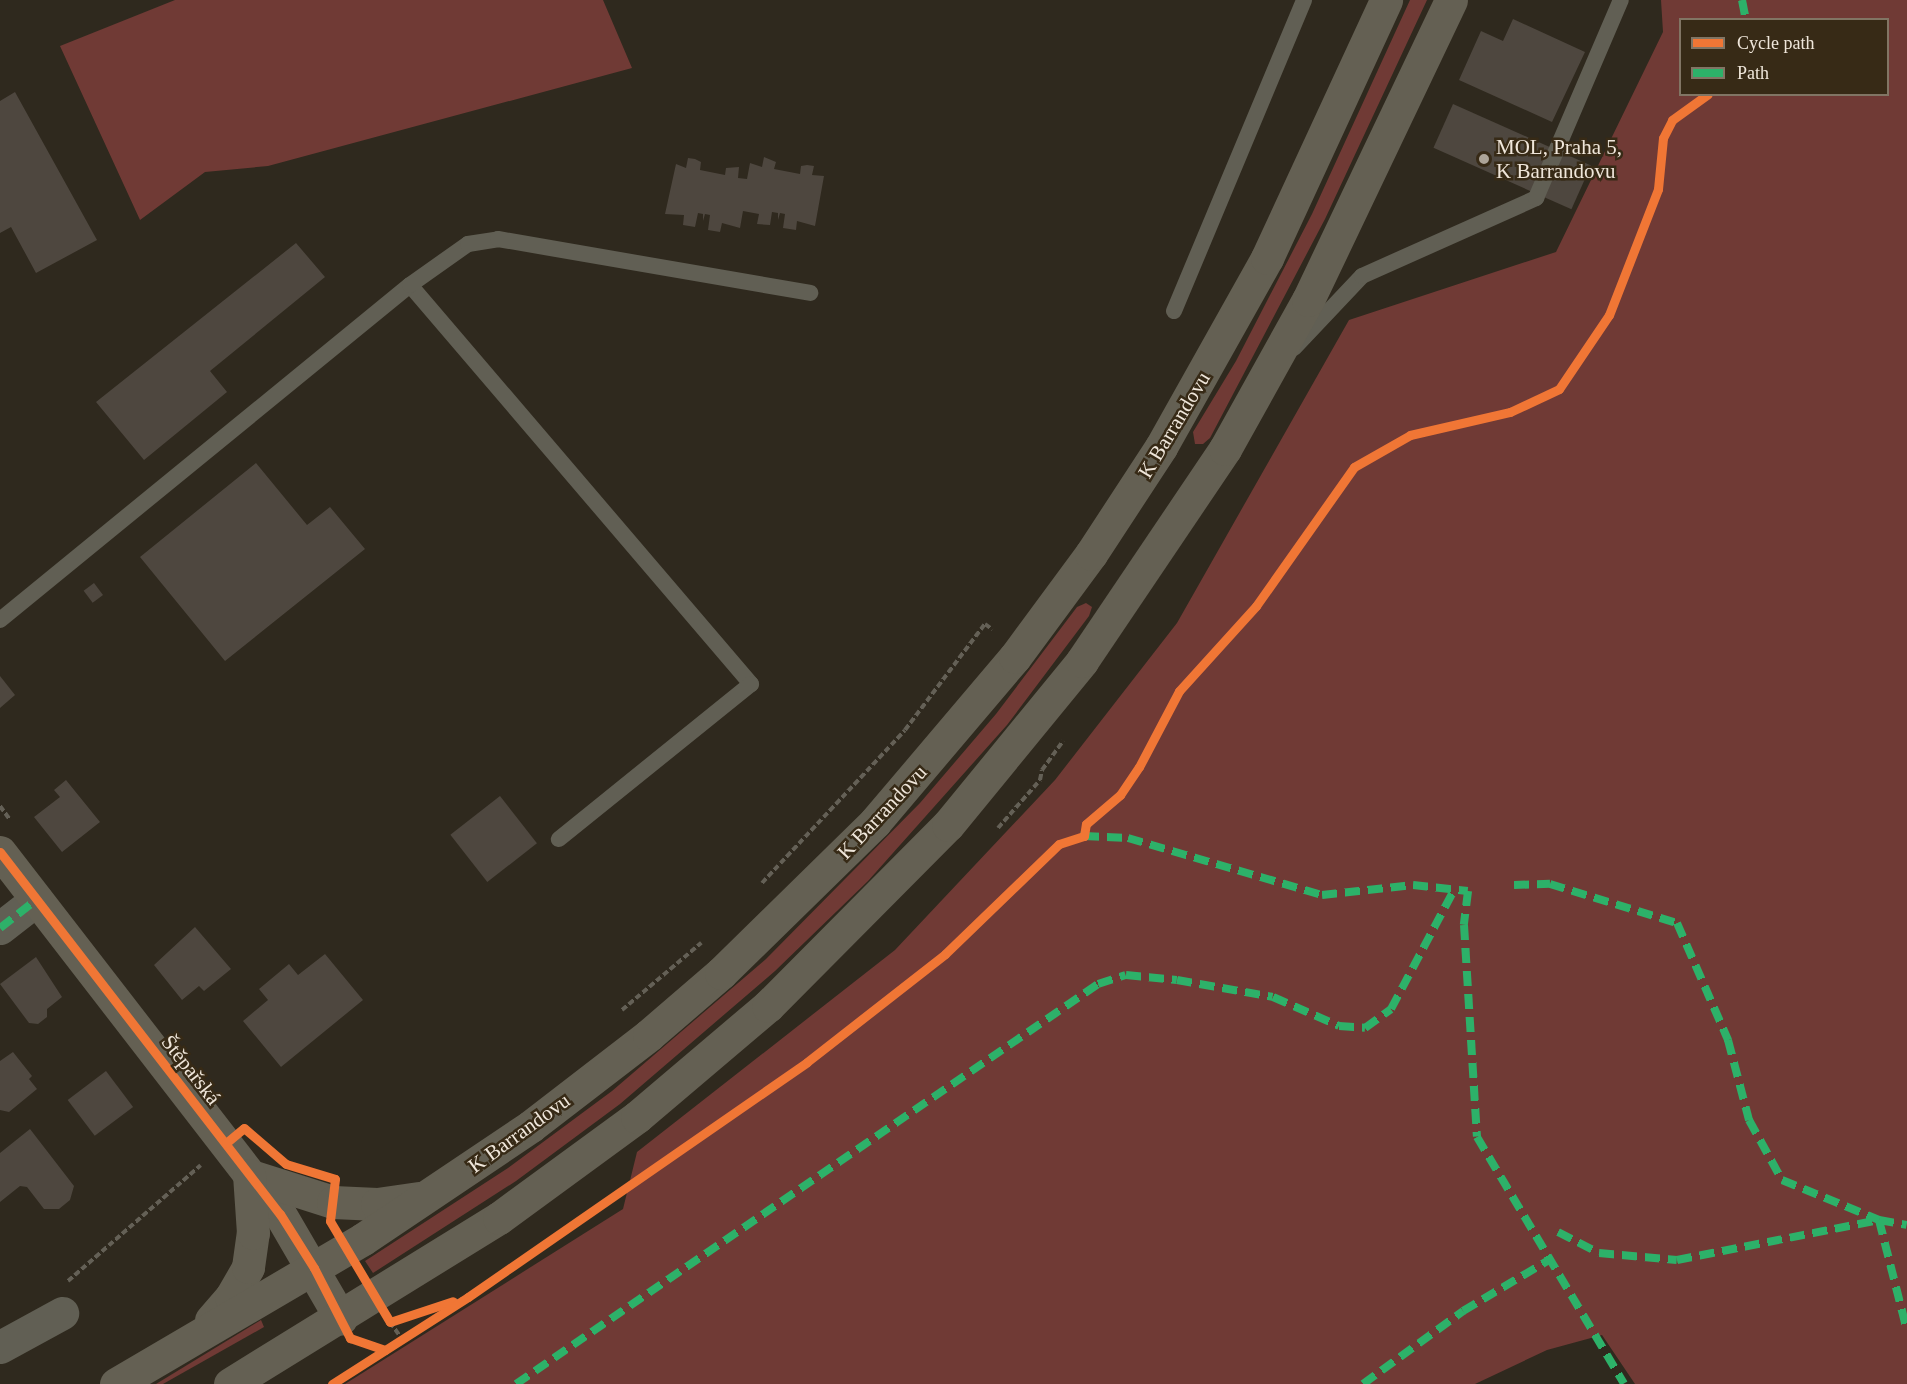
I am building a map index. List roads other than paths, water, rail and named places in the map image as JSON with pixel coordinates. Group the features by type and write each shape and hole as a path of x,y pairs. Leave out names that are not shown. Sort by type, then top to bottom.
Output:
{"main road":[{"path":"230,1384 345,1328 637,1117 768,1006 882,895 1003,762 1082,661 1225,449 1269,375 1346,223 1450,0"},
{"name":"K Barrandovu","path":"116,1384 314,1268 429,1197 598,1075 753,944 875,822 1008,666 1091,554 1206,372 1267,258 1382,5"},
{"name":"Štěpařská","path":"0,852 226,1143 314,1268 345,1328"},
{"path":"186,1343 231,1297 248,1267 253,1233 249,1175 280,1188 333,1202 377,1204 429,1197"}],"street":[{"path":"0,928 36,900"},
{"path":"0,1347 62,1313"}],"lane":[{"path":"1174,311 1304,0"},
{"path":"1269,375 1362,276 1536,198 1621,0"},
{"path":"0,620 410,285 468,244 498,239 810,293"},
{"path":"410,285 751,684 560,839"}],"place":[{"name":"MOL, Praha 5, K Barrandovu","path":"1484,159"}]}
